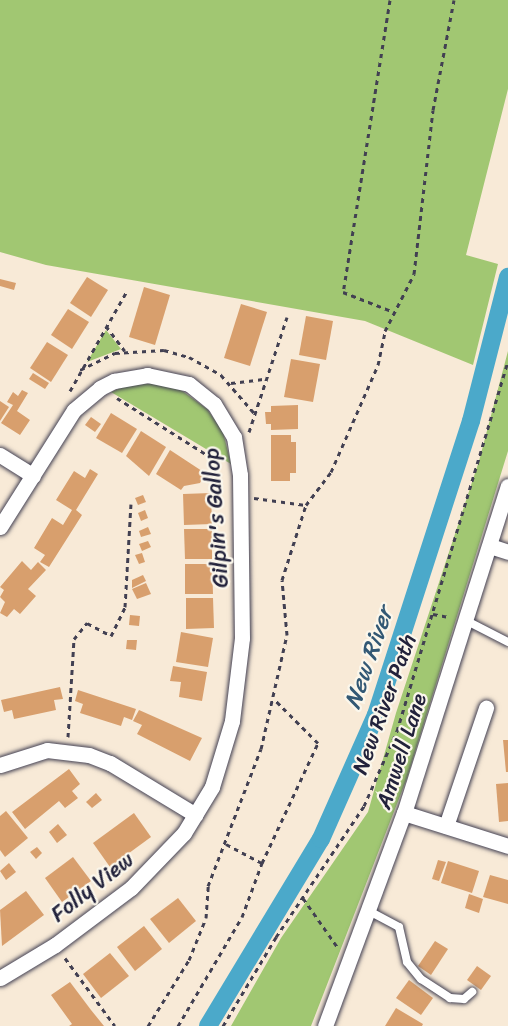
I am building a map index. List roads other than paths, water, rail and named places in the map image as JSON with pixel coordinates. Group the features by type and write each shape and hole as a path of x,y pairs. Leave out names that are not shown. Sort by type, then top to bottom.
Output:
{"street":[{"name":"Gilpin's Gallop","path":"0,527 74,410 100,388 147,375 176,379 196,389 214,404 228,425 238,450 240,475 247,497 244,571 238,692 225,754 196,815"},
{"path":"0,455 33,476"},
{"name":"Amwell Lane","path":"325,1026 404,813 467,621 508,486"},
{"path":"490,546 508,552"},
{"path":"446,826 486,708"},
{"path":"0,765 32,753 67,751 110,763 196,815"},
{"path":"404,813 508,846"},
{"name":"Folly View","path":"0,978 55,945 131,888 160,860 196,815"}],"lane":[{"path":"467,621 508,642"},
{"path":"369,911 399,927 408,962 421,979 450,998 464,999 472,992"}],"waterway":[{"name":"New River","path":"208,1026 321,839 376,715 471,421 508,277"}]}
